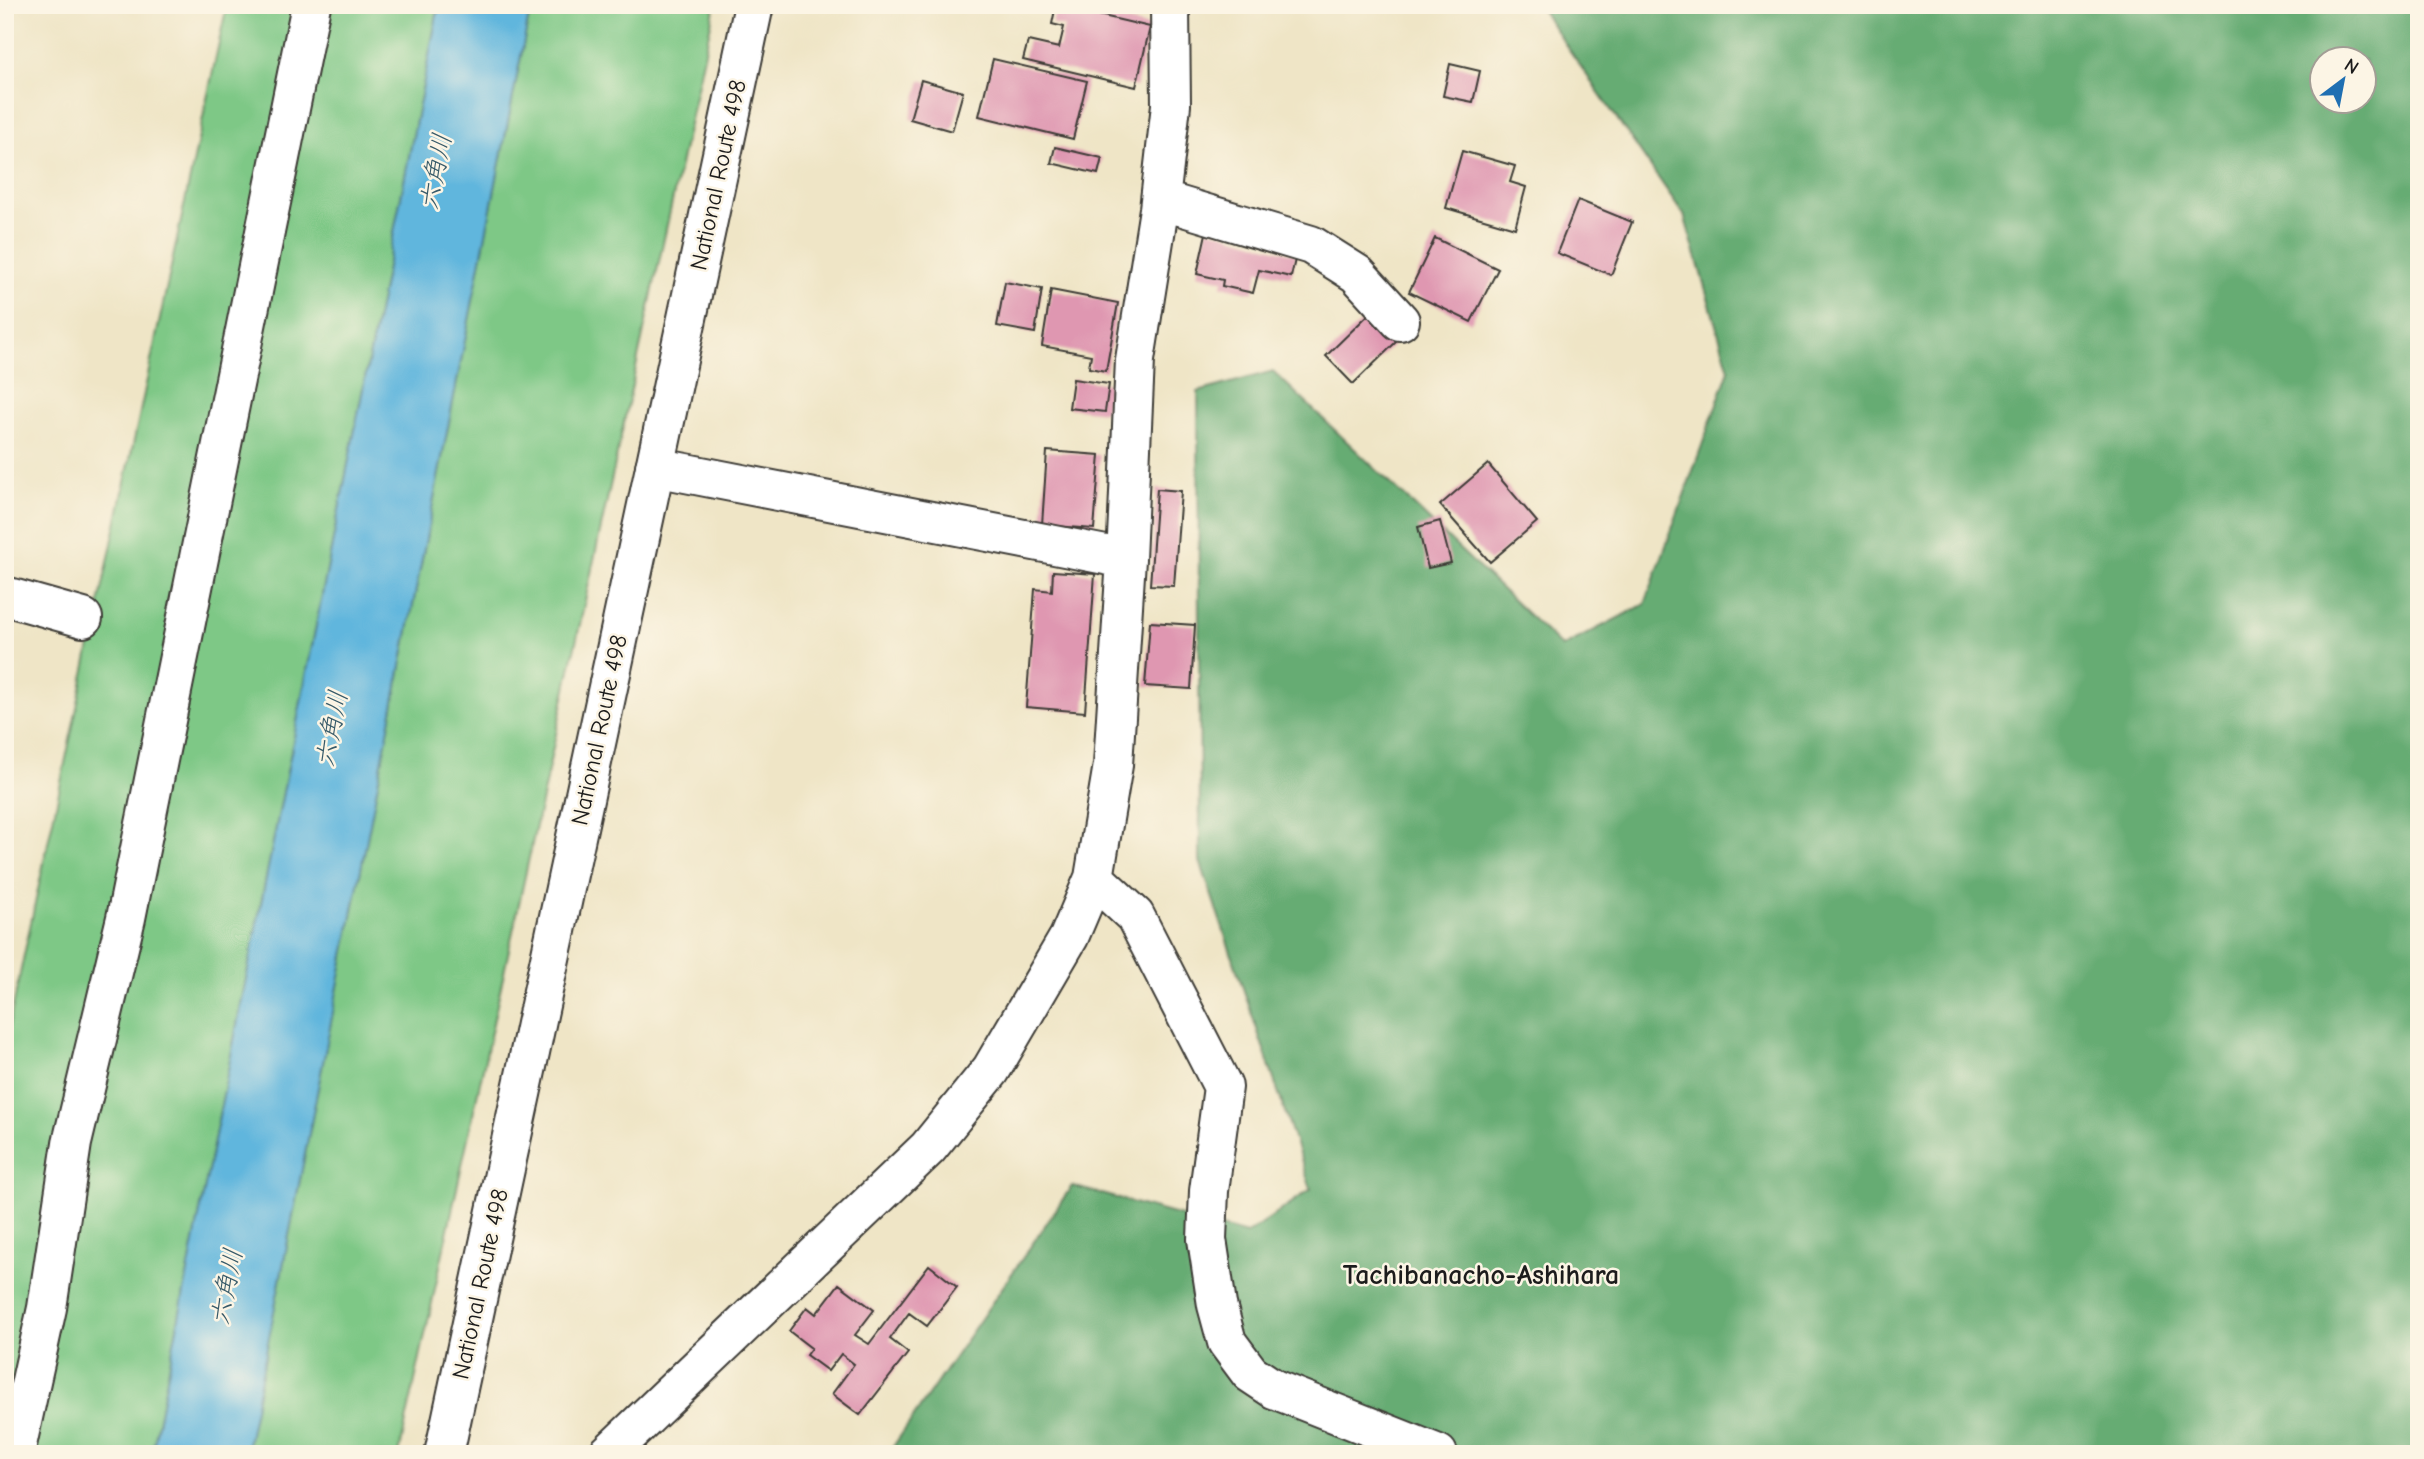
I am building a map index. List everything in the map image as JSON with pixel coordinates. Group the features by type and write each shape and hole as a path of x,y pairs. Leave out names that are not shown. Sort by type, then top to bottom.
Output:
{"main road":[{"path":"15,1454 47,1308 72,1143 126,918 311,5"},
{"name":"National Route 498","path":"444,1454 754,5"},
{"path":"608,1454 929,1148 991,1070 1069,936 1094,878 1113,765 1135,360 1159,209 1171,105 1170,5"},
{"path":"1159,209 1177,205 1311,245 1357,274 1400,321"},
{"path":"655,467 1126,559"},
{"path":"5,596 83,618"},
{"path":"1094,878 1135,916 1223,1087 1209,1191 1207,1239 1217,1305 1227,1342 1250,1373 1275,1390 1438,1454"}],"green space":[{"path":"227,5 439,5 152,1454 5,1454 5,1044"},
{"path":"531,5 715,5 399,1454 246,1454"},
{"path":"1538,5 2419,5 2419,1454 888,1454 1072,1186 1247,1234 1311,1189 1200,861 1198,392 1273,371 1562,647 1645,604 1729,370 1684,215"}],"water":[{"name":"六角川","path":"439,5 531,5 246,1454 152,1454"}],"building":[{"path":"1056,5 1150,27 1136,87 1023,60 1028,41 1059,48 1064,27 1052,24"},
{"path":"993,59 1087,81 1073,139 979,116"},
{"path":"1450,64 1480,71 1473,102 1443,96"},
{"path":"921,80 963,92 952,131 910,119"},
{"path":"1055,147 1102,158 1098,174 1051,163"},
{"path":"1462,151 1515,166 1510,182 1526,187 1515,228 1446,208"},
{"path":"1578,200 1632,222 1611,275 1557,253"},
{"path":"1207,229 1296,255 1291,277 1259,270 1253,293 1222,286 1223,280 1197,274"},
{"path":"1435,238 1498,269 1471,322 1409,292"},
{"path":"1005,282 1042,289 1035,333 997,326"},
{"path":"1051,290 1118,303 1106,371 1089,368 1091,355 1042,346"},
{"path":"1368,315 1396,342 1353,384 1326,356"},
{"path":"1073,379 1109,384 1105,412 1069,408"},
{"path":"1047,451 1100,455 1094,529 1042,525"},
{"path":"1488,464 1537,522 1490,562 1440,505"},
{"path":"1157,489 1181,491 1174,586 1150,585"},
{"path":"1440,521 1451,563 1428,568 1418,527"},
{"path":"1053,571 1095,574 1085,712 1026,707 1035,589 1052,591"},
{"path":"1150,622 1195,625 1191,689 1145,686"},
{"path":"929,1265 957,1287 927,1326 909,1313 890,1339 908,1353 860,1415 832,1394 854,1364 841,1354 828,1371 806,1355 811,1348 789,1331 807,1307 816,1314 839,1284 874,1310 855,1335 869,1344"}],"district":[{"name":"Tachibanacho-Ashihara","path":"1481,1275"}]}
